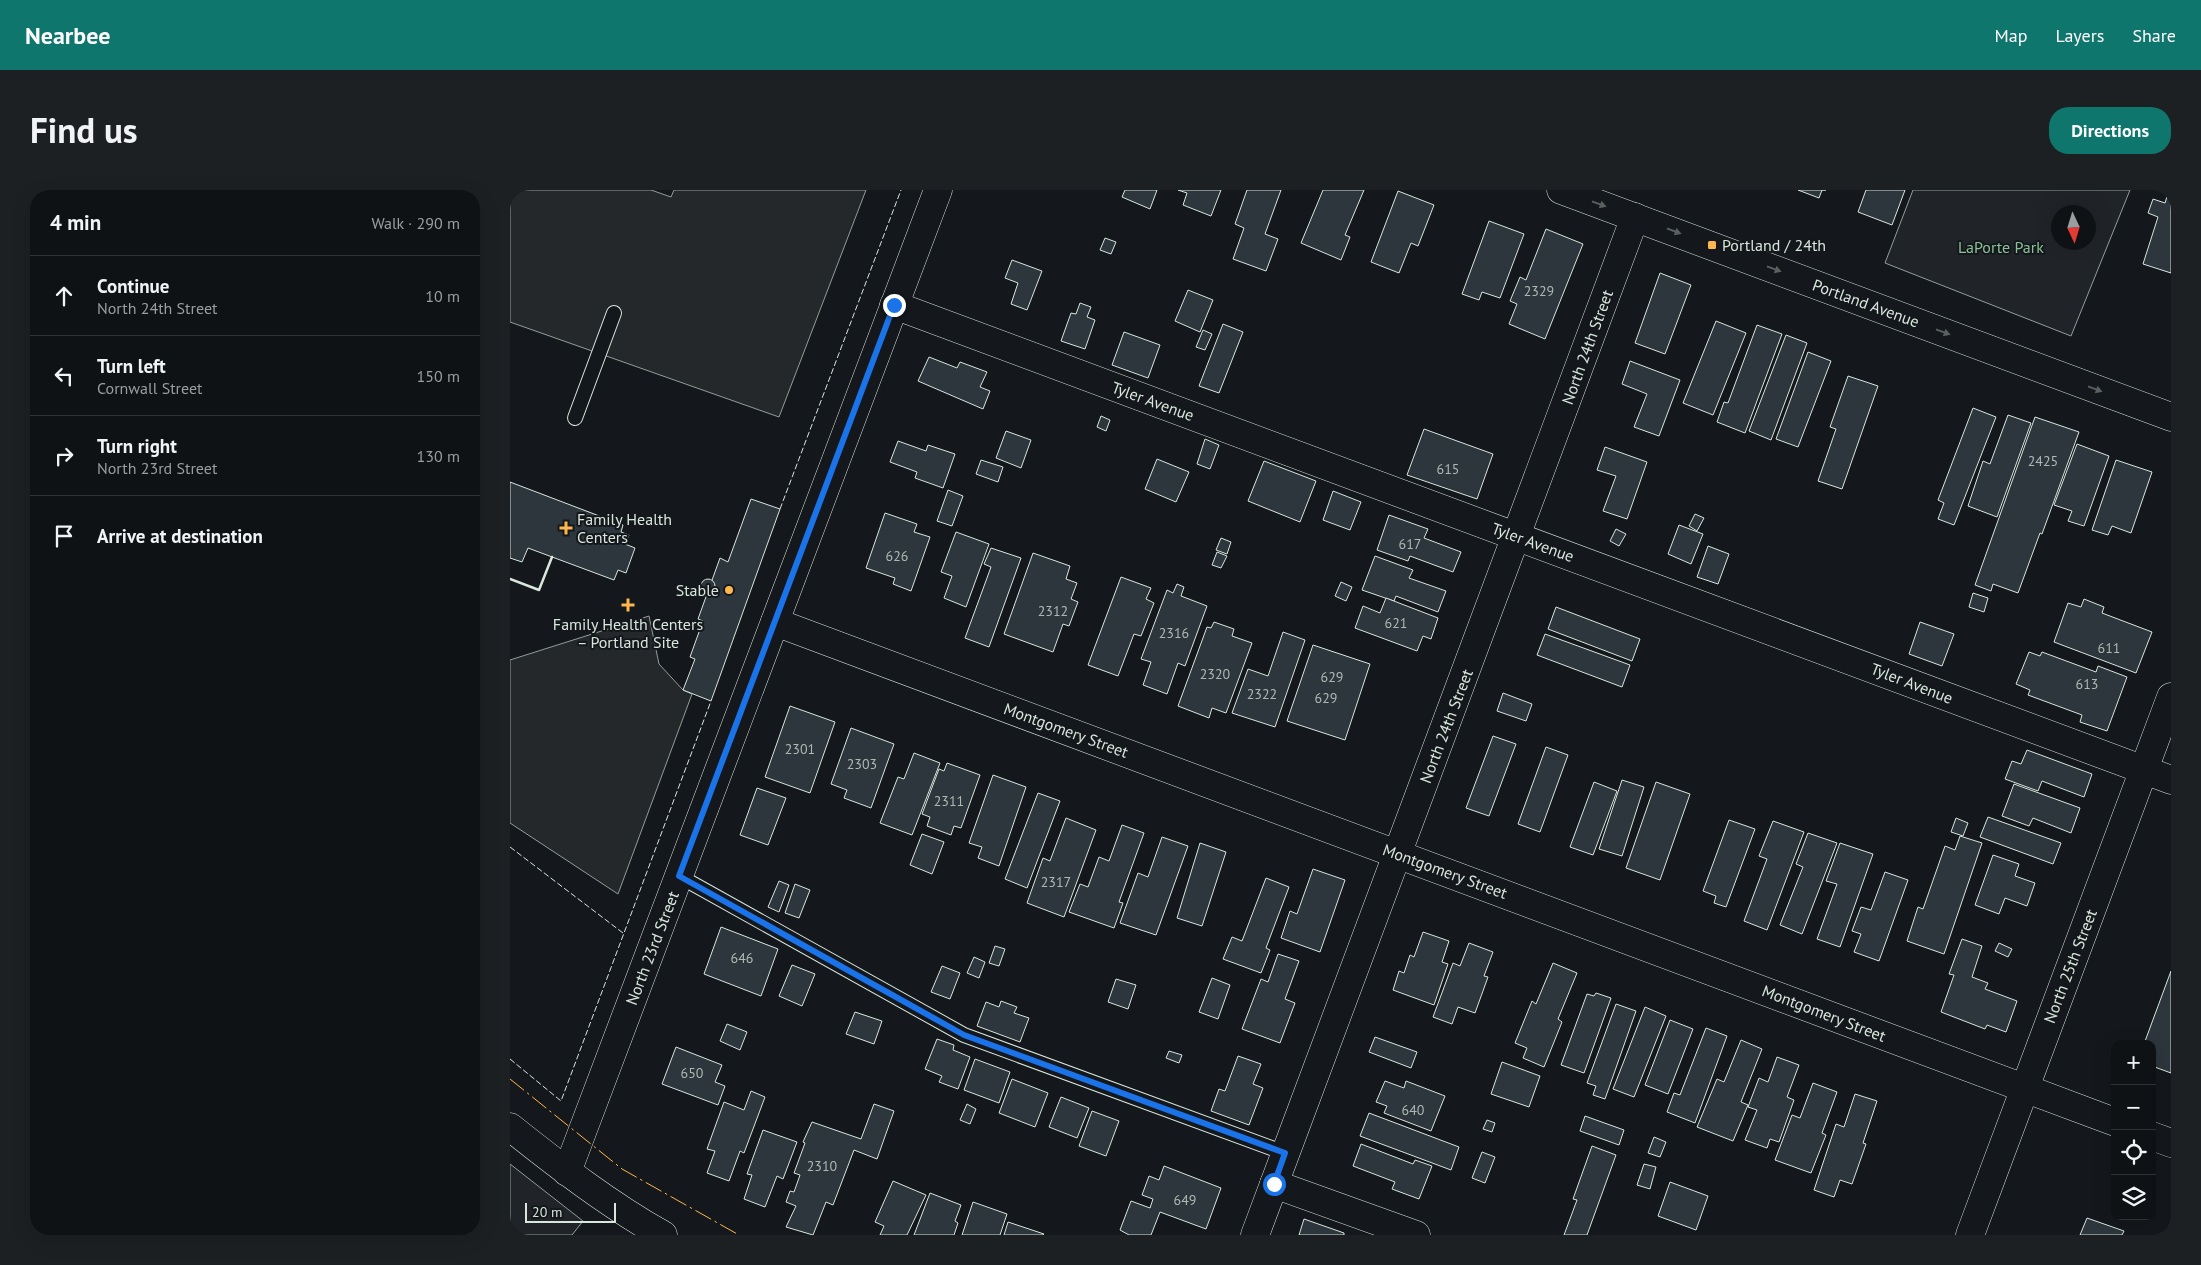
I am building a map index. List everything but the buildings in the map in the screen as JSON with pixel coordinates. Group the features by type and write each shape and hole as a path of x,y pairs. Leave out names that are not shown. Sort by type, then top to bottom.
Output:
{"street":[{"name":"North 23rd Street","path":"567,1172 938,190"},
{"name":"Portland Avenue","path":"1562,190 2171,417"},
{"name":"North 24th Street","path":"1255,1235 1635,217"},
{"name":"Tyler Avenue","path":"894,305 2171,780"},
{"name":"Montgomery Street","path":"775,622 2111,1120"},
{"name":"North 25th Street","path":"1970,1235 2171,697"},
{"path":"510,1127 567,1172 629,1216 663,1235"},
{"path":"2156,1137 2171,1143"},
{"path":"1274,1184 1416,1235"}],"lane":[{"path":"574,418 614,313"},
{"path":"679,876 964,1035 1285,1153"}],"green space":[{"name":"LaPorte Park","path":"1913,190 2130,190 2071,336 1885,263"},
{"path":"510,1164 583,1221 572,1235 510,1235"}],"shaded area":[{"path":"510,190 651,190 671,197 674,190 866,190 779,417 510,322"},
{"path":"649,616 659,664 683,690 692,694 618,894 510,823 510,660"}],"fence":[{"path":"780,509 901,190"},
{"path":"510,1059 561,1101 711,701"},
{"path":"510,847 623,933"}],"wall":[{"path":"510,579 539,590 552,557"}],"power":[{"path":"510,1079 622,1169 739,1235"}],"place":[{"name":"Portland / 24th","path":"1712,245"},
{"name":"Family Health Centers","path":"566,528"},
{"name":"Stable","path":"729,590"},
{"name":"Family Health Centers – Portland Site","path":"628,605"}],"route":[{"path":"894,305 679,876 964,1035 1285,1153 1274,1184"}]}
